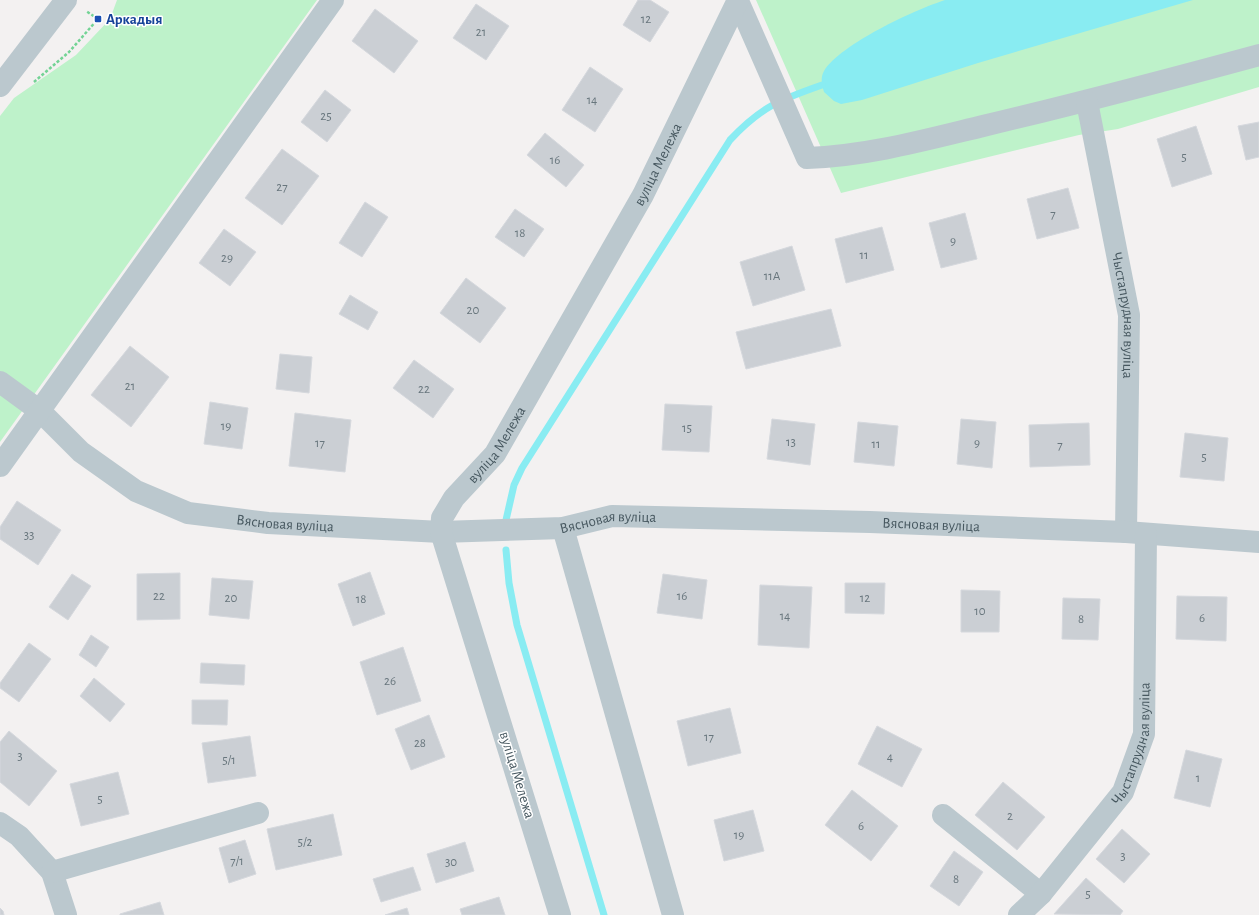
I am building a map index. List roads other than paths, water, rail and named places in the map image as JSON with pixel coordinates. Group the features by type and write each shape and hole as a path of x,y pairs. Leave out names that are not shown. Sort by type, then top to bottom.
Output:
{"street":[{"path":"0,86 66,0"},
{"path":"0,466 333,0"},
{"path":"738,0 807,158 848,155 936,137 1087,102 1259,55"},
{"name":"вуліца Мележа","path":"560,915 441,532 442,518 454,498 494,454 643,196 738,0"},
{"name":"Чыстапрудная вуліца","path":"1019,915 1041,894 1122,792 1144,734 1129,314 1087,102"},
{"name":"Вясновая вуліца","path":"0,382 40,411 80,452 136,491 188,513 268,523 441,532 563,528 612,516 870,522 1136,533 1259,542"},
{"path":"563,528 673,915"},
{"path":"52,872 258,813"},
{"path":"943,815 1041,894"},
{"path":"0,823 19,836 52,872 66,915"}],"water":[{"path":"945,0 1193,0 978,63 862,100 841,104 834,101 824,92 822,79 824,71 846,50 879,29"}],"waterway":[{"path":"506,520 514,485 522,468 730,140 761,112 782,100 822,85"},
{"path":"506,550 509,583 517,625 604,915"}],"place":[{"name":"Аркадыя","path":"98,19"}]}
